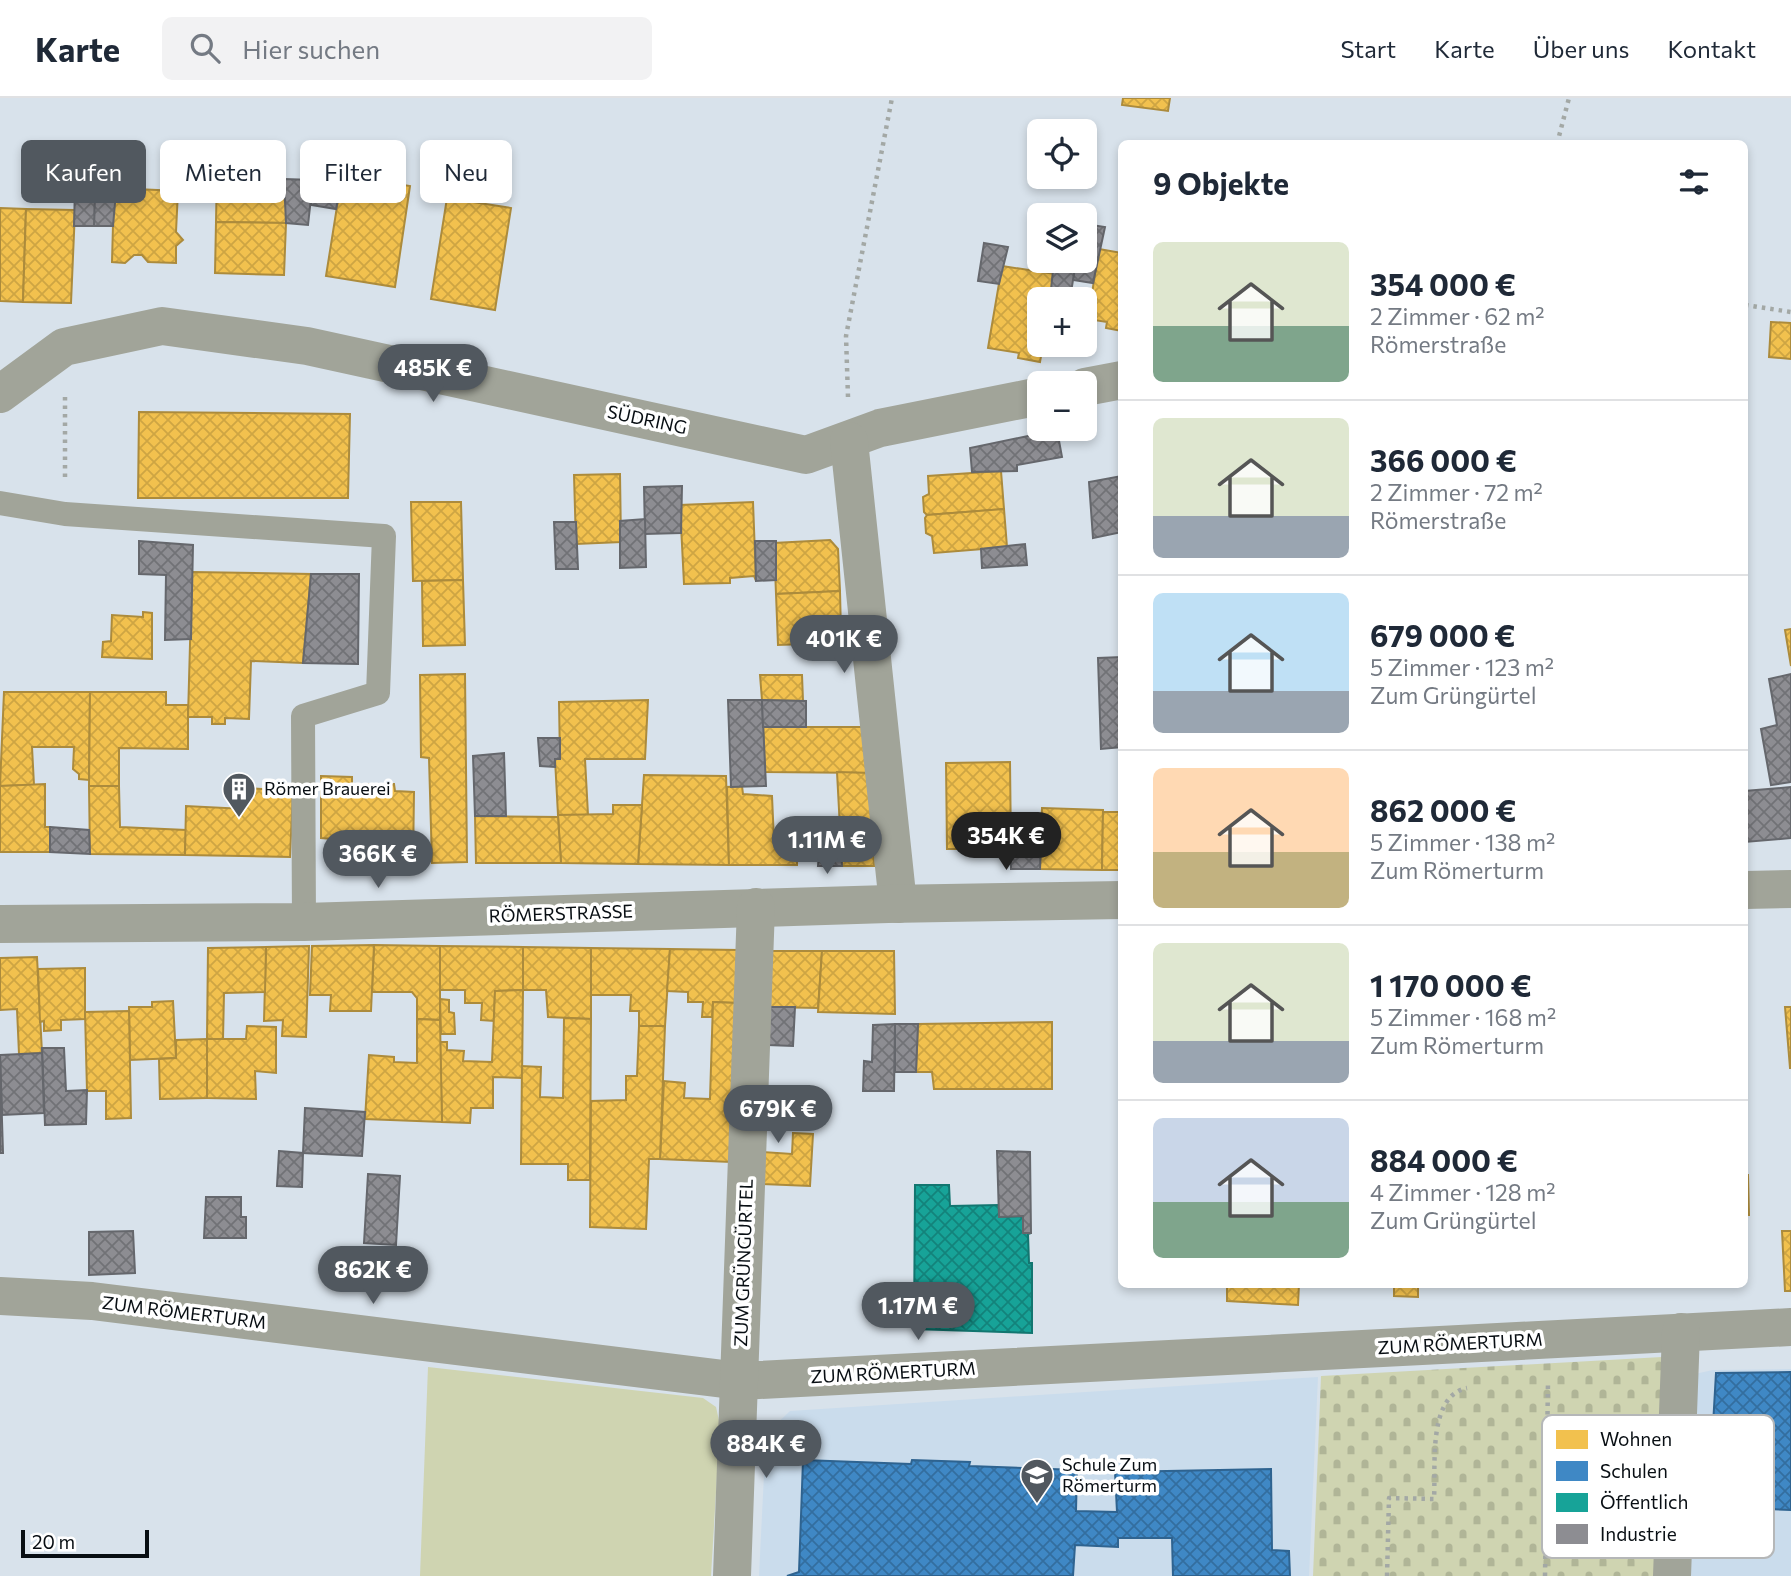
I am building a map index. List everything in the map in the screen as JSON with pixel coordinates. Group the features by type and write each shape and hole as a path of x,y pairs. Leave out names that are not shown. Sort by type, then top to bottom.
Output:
{"street":[{"name":"SÜDRING","path":"0,394 64,347 162,326 307,346 806,455 880,428 1027,399"},
{"path":"1097,385 1118,381"},
{"path":"849,441 898,904"},
{"path":"1748,890 1791,890"},
{"name":"RÖMERSTRASSE","path":"0,924 304,922 757,907 1118,900"},
{"name":"ZUM GRÜNGÜRTEL","path":"732,1576 757,907"},
{"name":"ZUM RÖMERTURM","path":"0,1296 92,1301 740,1381 1791,1326"},
{"path":"1678,1415 1681,1332"},
{"path":"1672,1576 1673,1558"}],"lane":[{"path":"0,503 65,514 384,536 378,693 303,716 304,922"}],"path":[{"path":"849,441 846,336 892,98"},
{"path":"1558,140 1569,98"},
{"path":"1748,305 1791,312"},
{"path":"64,347 65,514"},
{"path":"1535,1378 1548,1377 1547,1415"},
{"path":"1387,1576 1389,1498 1434,1499 1439,1413 1449,1397 1471,1387"},
{"path":"1545,1558 1545,1576"}],"shaded area":[{"path":"1791,1369 1791,1576 1687,1576 1688,1558 1774,1558 1774,1415 1693,1415 1695,1374 1713,1370"},
{"name":"Schule Zum Römerturm","path":"1318,1377 1309,1576 759,1576 766,1434 790,1411"}],"green space":[{"path":"1662,1357 1660,1415 1542,1415 1542,1558 1655,1558 1654,1576 1313,1576 1321,1376"},
{"path":"428,1367 703,1398 716,1407 720,1425 711,1576 420,1576"}],"building: Wohnen":[{"path":"1123,98 1170,98 1168,111 1122,105"},
{"path":"406,185 410,186 395,287 326,276 338,203 406,203"},
{"path":"146,190 160,190 160,203 177,203 176,232 183,240 176,246 176,263 148,262 142,255 134,255 125,263 112,262 114,203 146,203"},
{"path":"216,203 286,203 286,223 216,222"},
{"path":"446,203 479,203 511,208 495,310 431,299"},
{"path":"0,208 26,209 23,302 0,301"},
{"path":"26,209 75,210 71,303 23,302"},
{"path":"216,222 286,223 284,275 215,273"},
{"path":"1099,249 1118,252 1118,330 1106,328 1107,322 1097,320 1097,287 1093,287"},
{"path":"1002,266 1027,270 1027,273 1055,274 1052,287 1027,287 1027,357 1041,357 1040,362 1018,358 1019,353 988,348"},
{"path":"1771,322 1791,323 1791,359 1769,357"},
{"path":"139,412 350,414 348,498 138,498"},
{"path":"1001,471 1004,509 927,515 924,512 923,497 929,494 928,476"},
{"path":"620,474 621,542 576,544 574,475"},
{"path":"411,502 461,502 463,580 413,581"},
{"path":"753,502 756,581 754,576 730,578 730,583 684,584 680,505"},
{"path":"1004,509 1007,547 934,553 932,536 926,533 927,515"},
{"path":"830,540 838,549 840,591 776,594 774,543"},
{"path":"192,572 311,574 303,663 251,661 249,719 225,718 225,724 212,724 212,717 188,717"},
{"path":"463,580 465,645 423,646 422,581"},
{"path":"840,591 841,633 833,643 778,645 776,594"},
{"path":"143,612 152,613 152,659 102,657 103,642 111,641 112,615 143,617"},
{"path":"1791,629 1791,666 1785,630"},
{"path":"465,674 467,862 432,863 429,758 421,757 420,675"},
{"path":"760,675 802,675 803,701 762,700"},
{"path":"4,692 90,692 89,780 79,779 79,774 73,769 74,747 32,747 34,785 0,786"},
{"path":"90,692 166,692 166,705 188,705 188,749 119,748 119,786 89,786"},
{"path":"648,700 645,759 585,759 588,815 558,815 555,759 560,759 559,702"},
{"path":"763,727 867,727 870,773 765,772"},
{"path":"1010,762 1011,849 947,849 946,763"},
{"path":"837,772 870,773 874,866 842,866"},
{"path":"644,775 726,776 729,865 638,864"},
{"path":"321,776 352,777 352,790 368,792 367,784 394,784 395,791 414,792 413,862 333,859 333,839 321,838"},
{"path":"45,784 45,827 50,827 50,852 0,852 0,786"},
{"path":"89,786 119,786 120,827 186,830 185,855 90,854"},
{"path":"742,786 743,794 772,796 774,841 797,842 797,865 729,865 727,787"},
{"name":"Römer Brauerei","path":"245,788 293,791 290,857 185,855 186,806 245,809"},
{"path":"613,805 642,805 638,864 561,863 558,815 613,814"},
{"path":"1042,808 1103,810 1102,870 1040,869"},
{"path":"1103,812 1118,812 1118,870 1102,870"},
{"path":"475,816 558,817 561,863 476,863"},
{"path":"374,945 440,946 440,1020 417,1019 417,998 412,992 372,992"},
{"path":"374,945 371,1011 330,1011 331,995 310,995 312,946"},
{"path":"309,946 306,1037 282,1036 283,1020 264,1021 266,947"},
{"path":"440,946 523,947 523,990 495,991 494,1021 481,1020 482,1003 465,1003 465,990 440,990"},
{"path":"266,947 265,992 224,993 223,1039 207,1039 208,948"},
{"path":"523,947 591,948 591,1019 548,1017 546,990 523,990"},
{"path":"591,948 670,949 665,1026 639,1026 639,1011 630,1011 631,995 591,995"},
{"path":"670,949 739,950 737,1003 713,1002 712,1017 702,1017 703,1002 688,1002 688,992 667,991"},
{"path":"771,951 822,951 818,1008 769,1007"},
{"path":"822,951 894,951 895,1014 818,1012"},
{"path":"37,957 42,1053 19,1054 17,1009 0,1010 0,958"},
{"path":"85,968 85,1019 61,1020 61,1030 44,1031 44,1021 40,1022 38,969"},
{"path":"523,990 522,1078 493,1077 493,1108 471,1108 470,1123 442,1122 440,1042 447,1042 447,1050 464,1051 463,1061 492,1062 495,991"},
{"path":"440,999 449,1000 449,1012 454,1013 455,1034 441,1034"},
{"path":"173,1001 176,1058 130,1060 129,1007 152,1007 152,1002"},
{"path":"713,1002 737,1003 731,1162 660,1159 664,1081 685,1083 684,1098 710,1099"},
{"path":"1785,1007 1791,1007 1791,1068 1790,1068"},
{"path":"129,1011 131,1118 106,1119 106,1091 87,1091 85,1012"},
{"path":"564,1018 591,1019 590,1180 568,1180 568,1164 521,1164 522,1066 541,1067 540,1097 563,1098"},
{"path":"417,1019 440,1020 442,1122 365,1119 369,1055 394,1057 394,1062 417,1063"},
{"path":"1052,1022 1052,1089 934,1089 932,1072 916,1072 918,1024"},
{"path":"247,1026 276,1027 276,1073 255,1071 256,1099 207,1098 207,1039 246,1039"},
{"path":"639,1026 665,1026 660,1159 649,1159 646,1229 590,1227 591,1101 626,1100 626,1076 637,1076"},
{"path":"207,1039 207,1098 160,1099 159,1059 176,1058 176,1040"},
{"path":"793,1133 813,1134 810,1186 762,1184 763,1152 792,1154"},
{"path":"1782,1231 1791,1231 1791,1291 1785,1291"},
{"path":"1227,1288 1299,1288 1298,1305 1227,1301"},
{"path":"1394,1288 1418,1288 1418,1297 1394,1296"}],"building: Schulen":[{"path":"1791,1372 1791,1510 1774,1509 1774,1415 1714,1415 1716,1373"},
{"path":"803,1460 911,1464 912,1460 970,1462 969,1466 1077,1470 1076,1511 1117,1512 1115,1472 1271,1469 1272,1550 1289,1551 1290,1576 1173,1576 1172,1538 1118,1538 1118,1547 1075,1545 1073,1576 787,1576 799,1572"}],"building: Öffentlich":[{"path":"915,1185 949,1185 950,1206 999,1205 999,1217 1023,1216 1023,1233 1031,1233 1028,1234 1029,1263 1032,1263 1032,1333 914,1329"}],"building: Industrie":[{"path":"286,179 300,180 300,203 310,203 308,225 286,223"},
{"path":"75,203 95,203 94,226 74,226"},
{"path":"94,203 115,203 113,226 94,226"},
{"path":"311,203 337,203 336,209"},
{"path":"1097,226 1105,227 1097,264"},
{"path":"984,243 1008,247 999,284 978,281"},
{"path":"1053,273 1074,273 1072,287 1051,287"},
{"path":"1074,273 1095,273 1093,283 1073,280"},
{"path":"1027,436 1027,441 1059,441 1062,457 1017,465 1017,471 972,472 970,448"},
{"path":"1118,477 1118,533 1093,538 1089,482"},
{"path":"682,486 681,533 645,534 644,487"},
{"path":"645,519 646,567 620,568 620,521"},
{"path":"554,522 576,522 578,569 556,569"},
{"path":"139,541 193,545 191,639 165,640 166,575 139,574"},
{"path":"755,541 776,541 776,580 756,581"},
{"path":"1025,544 1027,565 982,568 981,549"},
{"path":"311,574 359,574 358,664 303,663"},
{"path":"1118,657 1118,747 1101,749 1098,658"},
{"path":"1791,674 1791,782 1771,785 1761,729 1777,725 1769,679"},
{"path":"728,700 762,700 766,786 731,787"},
{"path":"762,700 806,701 806,727 763,727"},
{"path":"538,738 560,738 560,759 555,759 555,767 540,766"},
{"path":"504,753 506,816 475,816 473,756"},
{"path":"1791,787 1791,838 1748,842 1748,791"},
{"path":"50,827 89,830 90,854 50,852"},
{"path":"1011,839 1041,842 1040,869 1011,869"},
{"path":"819,853 841,853 842,866 818,866"},
{"path":"769,1007 795,1007 793,1046 768,1045"},
{"path":"895,1024 918,1024 916,1072 895,1072"},
{"path":"895,1024 894,1091 863,1091 864,1061 872,1062 873,1025"},
{"path":"42,1048 64,1048 66,1091 87,1090 86,1124 45,1125"},
{"path":"42,1053 44,1113 2,1115 0,1055"},
{"path":"0,1056 3,1153 0,1153"},
{"path":"305,1108 365,1112 362,1156 303,1153"},
{"path":"279,1151 303,1153 302,1187 277,1186"},
{"path":"997,1151 1030,1152 1031,1233 1023,1233 1023,1216 999,1217"},
{"path":"368,1174 400,1176 396,1245 364,1243"},
{"path":"206,1197 241,1197 241,1217 246,1217 246,1238 204,1238"},
{"path":"133,1231 135,1273 89,1275 89,1232"}],"place":[{"name":"Römer Brauerei","path":"239,819"},
{"name":"Schule Zum Römerturm","path":"1037,1505"}]}
